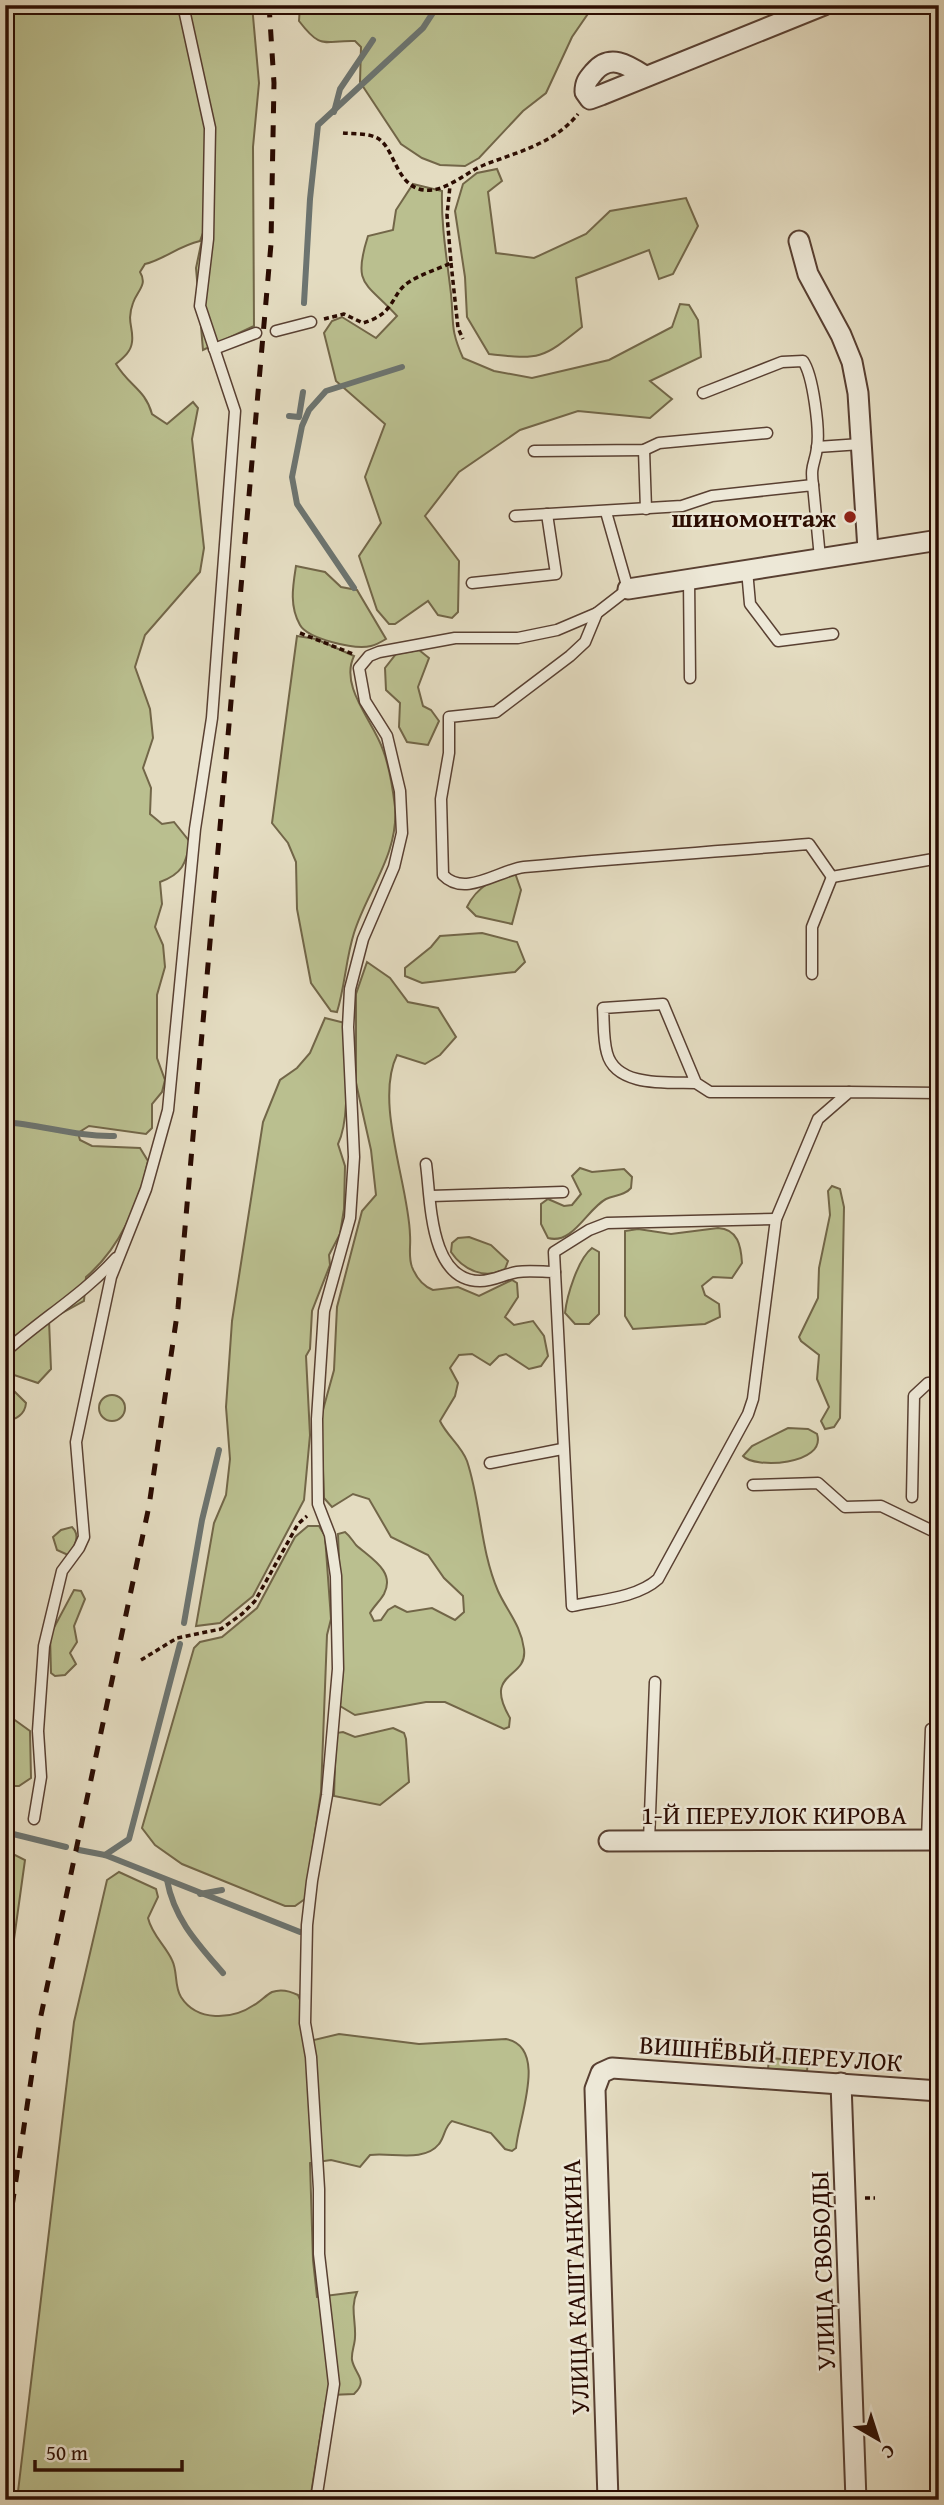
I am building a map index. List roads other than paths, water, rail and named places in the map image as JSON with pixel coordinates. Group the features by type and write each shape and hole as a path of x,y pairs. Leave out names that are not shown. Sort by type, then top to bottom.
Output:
{"street":[{"path":"645,76 628,65 610,61 600,65 585,82 585,92 590,99 824,5"},
{"path":"799,241 808,274 841,335 852,362 858,393 869,550"},
{"path":"628,589 939,540"},
{"name":"1-Й ПЕРЕУЛОК КИРОВА","path":"609,1841 933,1840"},
{"name":"ВИШНЁВЫЙ ПЕРЕУЛОК","path":"601,2073 612,2068 939,2091"},
{"name":"УЛИЦА КАШТАНКИНА","path":"601,2073 595,2089 608,2500"},
{"name":"УЛИЦА СВОБОДЫ","path":"841,2083 856,2500"}],"lane":[{"path":"34,1819 41,1777 38,1731 44,1646 62,1571 84,1537 76,1442 111,1277 146,1189 168,1110 195,829 212,718 235,411 200,306 208,239 210,128 183,5"},
{"path":"276,331 311,321"},
{"path":"214,349 256,333"},
{"path":"703,393 782,362 803,361 810,378 817,447 810,466 820,558"},
{"path":"534,451 644,450 659,443 767,433"},
{"path":"817,447 861,444"},
{"path":"644,450 646,509"},
{"path":"515,516 682,506 712,496 813,485"},
{"path":"316,2500 334,2384 319,2254 319,2189 311,2057 305,2023 307,1926 327,1795 338,1669 336,1576 330,1535 318,1504 317,1419 324,1311 349,1218 354,1157 348,1027 350,989 363,939 394,867 402,832 400,791 387,736 365,701 359,668 369,656 455,638 517,638 557,630 597,613 628,589 606,512"},
{"path":"472,583 556,574 547,514"},
{"path":"747,570 750,604 778,641 833,634"},
{"path":"689,579 690,678"},
{"path":"597,613 585,642 496,712 449,717 449,753 441,799 443,875 449,882 468,885 519,867 809,844 832,877"},
{"path":"832,877 939,858"},
{"path":"812,974 812,927 832,877"},
{"path":"696,1083 663,1004 603,1008 607,1054 621,1070 646,1082 696,1083 710,1092 939,1093"},
{"path":"776,1219 607,1223 589,1230 554,1252 572,1606 650,1586 658,1579 751,1407 776,1219 818,1119 849,1092"},
{"path":"426,1164 436,1241 444,1260 457,1274 478,1281 517,1272 555,1272"},
{"path":"431,1196 562,1192"},
{"path":"5,1352 100,1276 121,1253"},
{"path":"912,1497 915,1396 928,1382 939,1382"},
{"path":"489,1463 562,1449"},
{"path":"753,1485 818,1483 845,1507 881,1506 939,1534"},
{"path":"649,1841 655,1682"},
{"path":"933,1840 931,1729 939,1725"}],"waterway":[{"path":"304,303 310,199 318,125 423,28 438,5"},
{"path":"334,112 340,89 373,40"},
{"path":"354,588 297,504 292,477 302,426 309,410 326,391 402,367"},
{"path":"289,416 299,417 303,392"},
{"path":"5,1122 87,1135 114,1136"},
{"path":"184,1623 202,1520 219,1450"},
{"path":"105,1855 129,1839 180,1644"},
{"path":"5,1832 66,1847"},
{"path":"79,1850 105,1855 300,1932"},
{"path":"167,1880 181,1919 223,1973"},
{"path":"200,1894 222,1890"}],"railway":[{"path":"5,2253 40,2020 149,1506 178,1308 271,244 274,83 269,5"}],"place":[{"name":"шиномонтаж","path":"850,517"}]}
